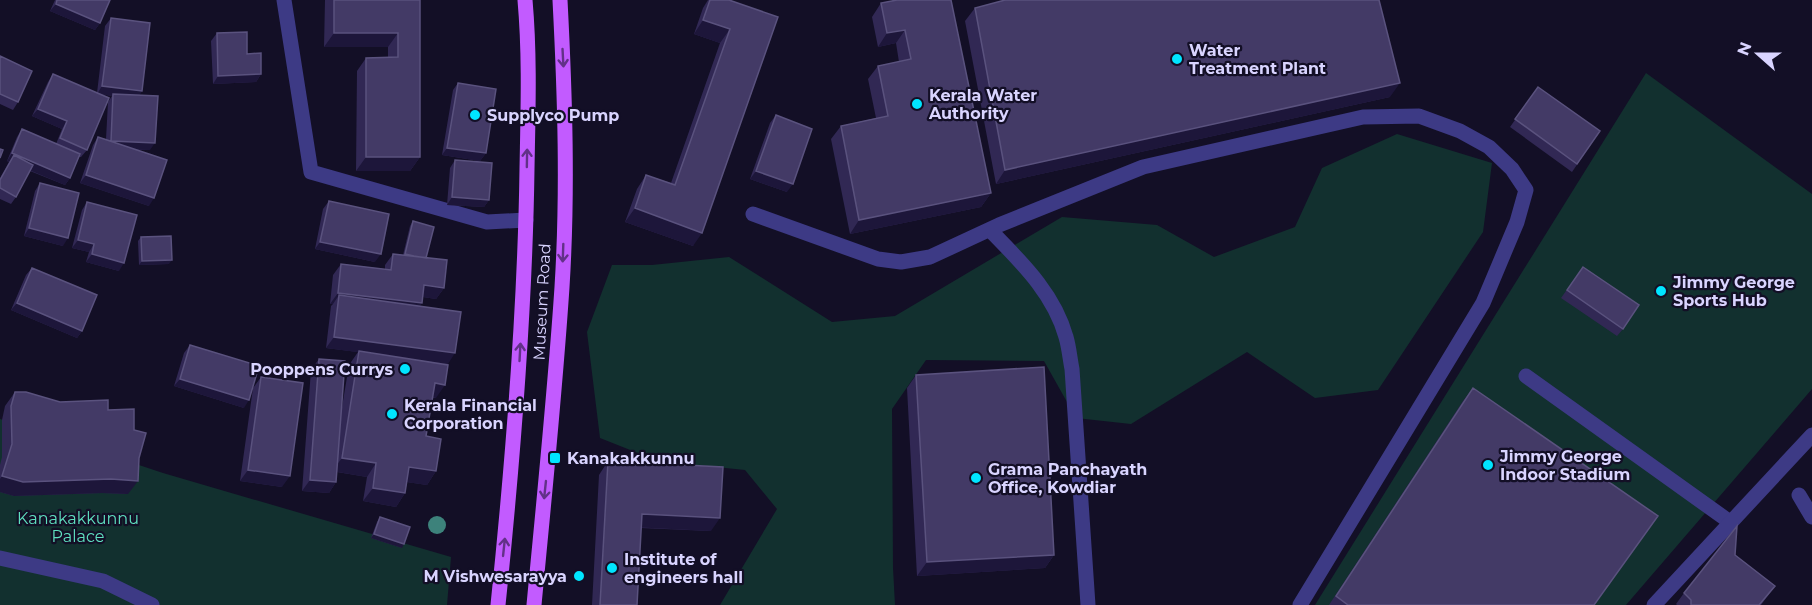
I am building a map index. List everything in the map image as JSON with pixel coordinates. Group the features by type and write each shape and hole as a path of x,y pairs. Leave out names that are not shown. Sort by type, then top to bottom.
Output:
{"main road":[{"name":"Museum Road","path":"498,605 514,447 526,220 528,81 525,0"},
{"name":"Museum Road","path":"534,605 562,285 565,103 560,0"}],"street":[{"path":"284,0 310,172 487,222 526,220"},
{"path":"753,214 878,259 902,262 930,257 1143,167 1363,117 1419,116 1460,131 1489,147 1512,169 1526,190 1517,222 1483,303 1300,605"},
{"path":"990,230 1039,284 1054,308 1066,336 1072,369 1088,605"},
{"path":"1526,376 1730,522"},
{"path":"1654,605 1730,522 1758,496 1812,435"},
{"path":"1799,495 1812,517"},
{"path":"0,558 103,581 152,605"}],"green space":[{"name":"Jimmy George Sports Hub","path":"1646,73 1812,194 1812,389 1626,605 1315,605"},
{"path":"1397,134 1492,163 1483,232 1378,390 1315,398 1247,352 1131,424 1076,418 1044,361 926,360 892,409 895,605 720,605 777,509 745,470 658,461 600,438 587,332 612,265 652,265 729,257 832,322 895,316 1062,217 1157,225 1214,257 1295,227 1322,168"},
{"name":"Kanakakkunnu Palace","path":"0,419 163,473 451,557 447,605 0,605"}],"building":[{"path":"57,0 110,0 100,23 56,4"},
{"path":"334,0 420,0 420,157 366,157 366,58 398,57 398,33 334,33"},
{"path":"710,0 729,0 778,17 702,233 635,208 646,175 675,185 730,29 703,20"},
{"name":"Kerala Water Authority","path":"897,0 951,0 991,193 859,220 841,126 888,116 878,66 911,59 905,30 887,33 881,3"},
{"name":"Water Treatment Plant","path":"1005,0 1379,0 1400,83 1005,170 975,8"},
{"path":"111,18 150,23 142,91 102,86"},
{"path":"247,32 247,54 261,53 261,74 218,76 217,33"},
{"path":"0,56 32,71 18,102 0,94"},
{"path":"53,74 109,98 87,150 60,138 67,121 38,109"},
{"path":"458,83 496,89 486,153 447,148"},
{"path":"1538,87 1600,131 1577,164 1515,119"},
{"path":"113,94 158,96 155,143 111,141"},
{"path":"776,115 812,129 793,184 756,171"},
{"path":"22,129 80,154 70,178 12,153"},
{"path":"98,137 167,160 154,198 86,175"},
{"path":"14,155 33,165 16,197 0,188 0,180"},
{"path":"455,160 492,163 489,200 452,197"},
{"path":"40,183 79,193 68,238 29,228"},
{"path":"329,201 389,214 381,254 320,242"},
{"path":"87,202 137,215 124,263 92,254 94,244 78,240"},
{"path":"413,221 434,227 426,258 405,254"},
{"path":"171,236 172,260 142,261 141,237"},
{"path":"393,254 447,260 444,288 424,285 422,303 338,293 341,264 391,270"},
{"path":"1583,267 1639,305 1623,329 1567,290"},
{"path":"32,268 97,295 82,331 17,303"},
{"path":"339,295 461,312 455,353 334,337"},
{"path":"190,345 259,366 249,400 180,379"},
{"path":"359,351 448,365 445,385 435,383 426,436 441,439 436,471 409,467 405,493 373,488 376,463 342,458"},
{"path":"319,359 345,361 336,482 310,480"},
{"name":"Grama Panchayath Office, Kowdiar","path":"1044,367 1054,555 927,562 916,375"},
{"path":"261,377 303,383 290,476 248,470"},
{"name":"Jimmy George Indoor Stadium","path":"1473,388 1658,516 1594,605 1348,605 1336,596"},
{"path":"15,392 26,392 60,402 108,400 108,410 134,409 134,430 146,433 139,458 138,481 111,479 23,482 2,476 12,444 11,406"},
{"name":"Institute of engineers hall","path":"608,461 723,467 720,518 642,514 637,605 600,605"},
{"path":"380,517 410,527 404,544 374,534"},
{"path":"1737,526 1735,555 1775,586 1759,605 1691,605 1691,600 1684,593"}],"place":[{"name":"Water Treatment Plant","path":"1177,59"},
{"name":"Kerala Water Authority","path":"917,104"},
{"name":"Supplyco Pump","path":"475,115"},
{"name":"Jimmy George Sports Hub","path":"1661,291"},
{"name":"Pooppens Currys","path":"405,369"},
{"name":"Kerala Financial Corporation","path":"392,414"},
{"name":"Kanakakkunnu","path":"555,458"},
{"name":"Jimmy George Indoor Stadium","path":"1488,465"},
{"name":"Grama Panchayath Office, Kowdiar","path":"976,478"},
{"name":"Institute of engineers hall","path":"612,568"},
{"name":"M Vishwesarayya","path":"579,576"}]}
